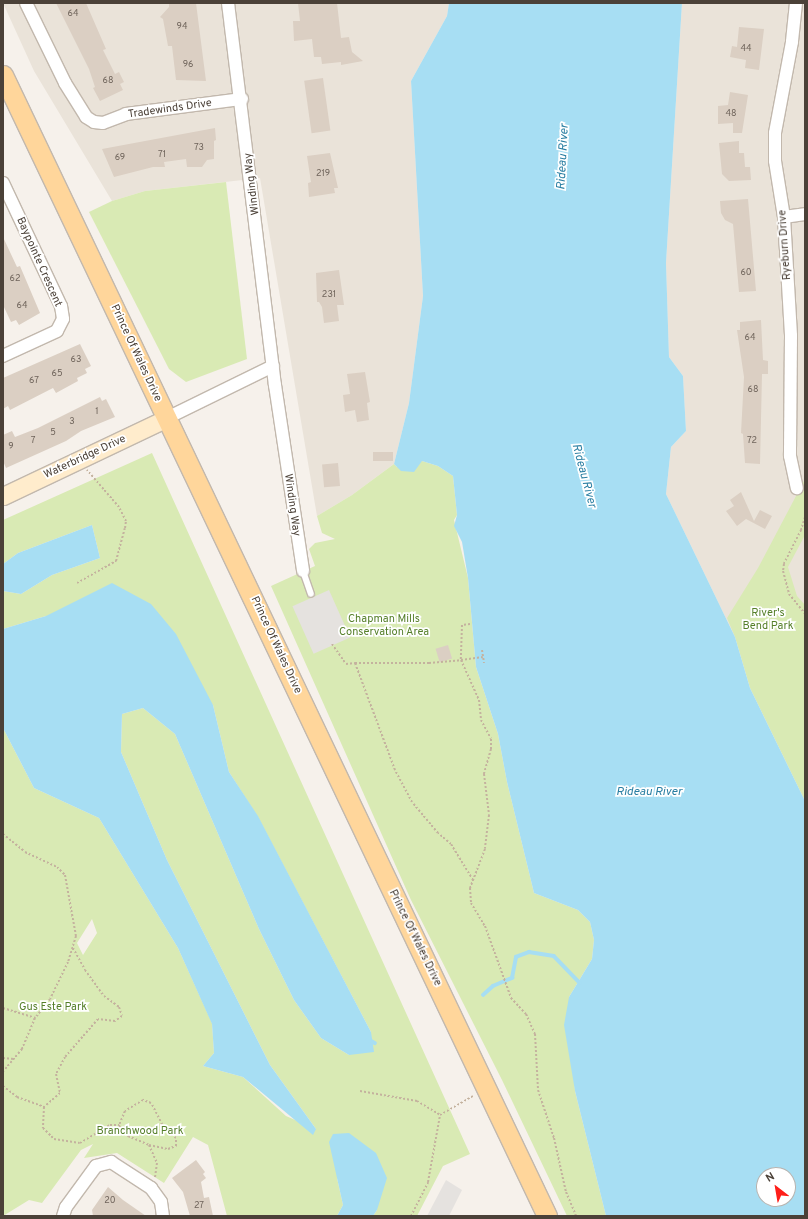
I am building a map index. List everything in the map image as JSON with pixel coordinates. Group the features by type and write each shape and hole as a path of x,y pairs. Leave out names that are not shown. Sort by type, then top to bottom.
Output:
{"main road":[{"name":"Prince Of Wales Drive","path":"3,75 547,1216"}],"street":[{"name":"Tradewinds Drive","path":"26,3 65,83 86,117 94,122 103,123 126,114 242,99"},
{"name":"Winding Way","path":"228,3 242,99 272,366 303,571"},
{"name":"Ryeburn Drive","path":"796,3 792,42 775,133 775,161 784,217 791,336 790,456 797,488"},
{"name":"Baypointe Crescent","path":"3,183 61,306 63,319 58,330 3,356"},
{"path":"784,217 805,214"},
{"path":"167,418 272,366"},
{"name":"Waterbridge Drive","path":"3,496 167,418"},
{"path":"63,1216 66,1207 96,1166 111,1162 151,1188 161,1202 164,1216"}],"lane":[{"name":"Winding Way","path":"303,571 311,594"}],"path":[{"path":"77,583 116,561 123,543 126,521 119,508 79,460"},
{"path":"805,517 801,530 784,564 783,570 789,594 805,614"},
{"path":"470,624 462,625 461,660 473,691 479,700 481,720 491,738 491,749 484,774 489,815 485,848 480,867 473,880 471,902 486,926 511,998 526,1014 535,1034 538,1090 554,1138 566,1192 576,1216"},
{"path":"332,644 346,664 359,662 420,663 483,657"},
{"path":"482,650 484,663"},
{"path":"355,663 395,770 412,802 438,833 451,844 473,880"},
{"path":"3,834 25,852 57,867 65,874 76,936 73,948 50,999 35,1018 22,1049 3,1072"},
{"path":"73,948 104,996 119,1007 122,1016 115,1021 102,1018 92,1025 64,1057 56,1074 60,1094 44,1107 43,1128 54,1139 80,1143 110,1125 119,1125"},
{"path":"3,1014 4,1008 35,1018"},
{"path":"3,1058 14,1059"},
{"path":"3,1086 17,1097 44,1107"},
{"path":"411,1216 428,1182 440,1115 487,1088"},
{"path":"360,1091 417,1101 440,1115"},
{"path":"143,1100 151,1103 164,1128 176,1138 176,1146 168,1149 149,1145 128,1136 121,1131 119,1125 125,1111 135,1103 143,1100"},
{"path":"149,1145 156,1163 151,1188"}],"shaded area":[{"path":"3,3 449,3 447,16 411,81 423,296 409,403 394,464 352,495 317,516 260,178 145,191 112,201 34,71"},
{"path":"682,3 805,3 805,801 735,637 666,494 671,447 686,431 683,376 669,357 666,263"},
{"path":"329,590 350,638 314,654 292,606"},
{"path":"446,1180 462,1190 449,1216 427,1216"}],"green space":[{"path":"226,182 247,359 186,382 169,369 89,212 112,201 145,191"},
{"path":"152,453 470,1154 443,1166 417,1216 373,1216 377,1210 337,1178 343,1205 337,1216 227,1216 208,1145 193,1137 164,1183 117,1153 84,1158 93,1144 81,1150 42,1203 29,1200 3,1216 3,728 34,788 99,818 178,948 212,1023 214,1053 203,1066 243,1077 286,1116 316,1129 270,1065 167,860 121,752 122,714 143,708 175,734 259,929 294,1000 321,1038 349,1055 371,1032 258,817 229,772 213,705 46,616 3,629 3,591 21,594 52,575 100,558 92,525 18,553 3,564 3,520","holes":["92,919 97,933 83,955 77,943"]},
{"name":"Chapman Mills Conservation Area","path":"422,461 438,466 453,476 457,515 454,520 468,578 476,667 498,734 507,782 534,893 578,910 590,922 594,940 592,959 569,997 575,1091 606,1216 567,1216 502,1080 411,900 271,586 315,566 309,549 315,543 335,539 322,533 317,516 352,495 394,464 397,467"},
{"name":"River's Bend Park","path":"805,479 805,535 788,567 797,596 805,605 805,801 750,688 735,637 727,618 758,568"}],"water":[{"name":"Rideau River","path":"449,3 682,3 666,263 669,357 683,376 686,431 671,447 666,494 735,637 750,688 805,801 805,1216 606,1216 575,1091 564,1025 569,997 592,959 594,940 590,922 578,910 534,893 507,782 498,734 476,667 468,578 462,542 454,526 457,515 453,476 438,466 422,461 414,472 401,471 394,464 409,403 423,296 411,81 447,16"},
{"path":"92,525 100,558 52,575 21,594 3,591 3,564 18,553"},
{"path":"112,583 151,604 176,634 213,705 229,772 258,816 371,1032 374,1052 349,1055 321,1038 294,1000 259,929 175,734 143,708 122,714 121,752 167,860 270,1065 316,1129 313,1135 243,1077 203,1066 214,1053 212,1024 178,948 99,818 34,788 3,728 3,629 46,616"},
{"path":"349,1133 376,1153 387,1178 377,1210 373,1216 337,1216 343,1205 329,1142 333,1134"}],"building":[{"path":"56,3 86,3 106,49 103,50 115,74 119,72 124,82 120,84 123,90 100,101 93,88 95,87 89,69"},
{"path":"169,3 196,3 206,81 176,80 172,46 168,46 163,19 160,17 169,7"},
{"path":"298,3 337,3 341,38 349,37 352,52 363,61 341,65 341,62 322,64 321,57 314,57 312,39 294,41 293,21 300,21"},
{"path":"739,27 764,29 759,70 745,68 746,60 730,57 732,46 737,47"},
{"path":"323,78 330,130 312,133 304,81"},
{"path":"730,92 748,95 742,133 733,133 733,123 718,124 718,106 728,105"},
{"path":"215,128 216,140 214,141 214,159 207,160 202,167 187,167 186,159 164,162 165,167 153,167 114,177 102,149"},
{"path":"739,141 739,153 744,153 745,167 750,167 751,180 729,181 722,174 719,143"},
{"path":"330,153 338,188 334,188 335,193 309,197 308,183 311,182 307,156"},
{"path":"748,199 756,291 739,292 733,224 725,220 721,213 720,201"},
{"path":"3,237 17,267 20,266 40,313 19,325 16,320 11,322 3,305"},
{"path":"339,270 344,305 337,305 339,321 324,323 322,307 319,302 317,302 316,273"},
{"path":"761,320 763,360 768,361 768,374 762,374 760,464 745,463 743,434 741,433 744,377 737,330 740,330 740,322"},
{"path":"80,344 91,366 85,369 87,373 77,378 78,381 56,393 53,388 10,410 8,406 3,409 3,378"},
{"path":"365,372 370,402 367,403 369,420 357,422 355,410 345,412 343,395 350,394 347,374"},
{"path":"100,397 102,401 106,399 115,417 81,431 66,441 6,468 3,461 3,435 12,431 15,437 38,428"},
{"path":"373,452 393,452 393,461 373,461"},
{"path":"338,463 340,486 324,487 322,464"},
{"path":"741,492 754,521 760,510 772,516 765,529 746,519 737,526 726,511 734,506 730,500"},
{"path":"448,645 452,658 440,662 436,649"},
{"path":"196,1160 205,1172 203,1174 206,1178 201,1182 204,1198 209,1197 213,1216 190,1216 183,1192 172,1178"},
{"path":"108,1187 123,1200 146,1216 93,1216 92,1210"}],"waterway":[{"path":"483,995 493,986 512,978 516,957 529,952 554,956 580,983"},
{"path":"368,1039 375,1043"}],"park label":[{"name":"Gus Este Park","path":"53,1007"},
{"name":"Branchwood Park","path":"140,1131"}]}
